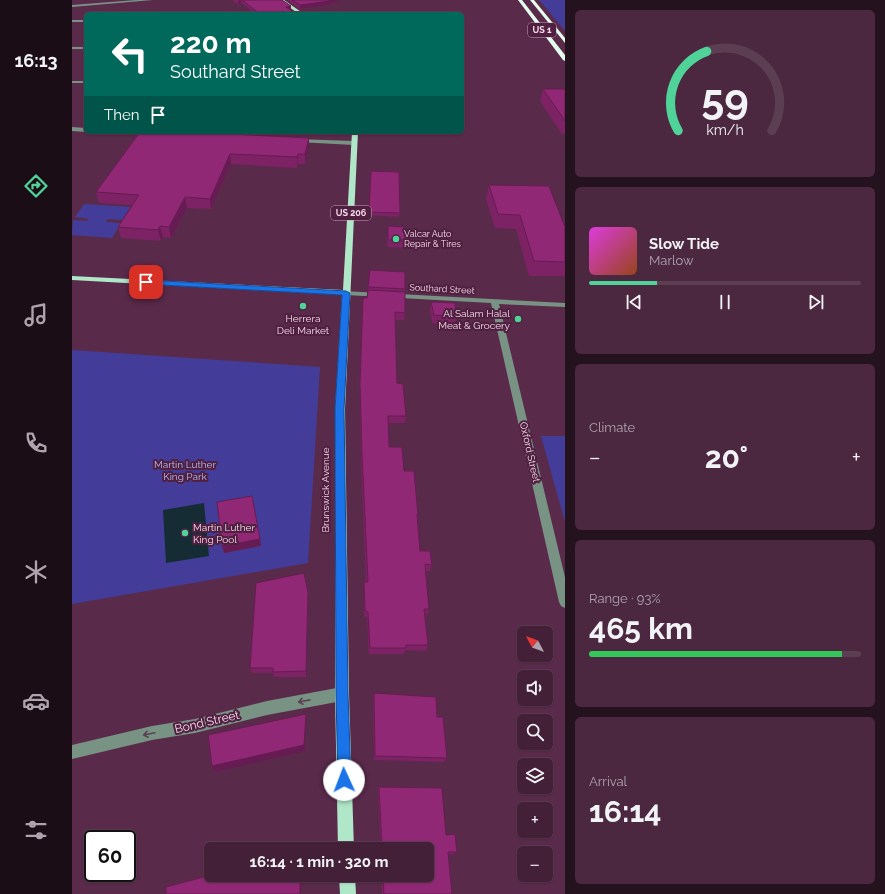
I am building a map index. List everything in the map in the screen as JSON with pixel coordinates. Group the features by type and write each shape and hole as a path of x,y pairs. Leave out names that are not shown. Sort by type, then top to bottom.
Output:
{"highway":[{"name":"US 1","path":"520,0 565,59"},
{"name":"US 1","path":"532,0 565,41"}],"main road":[{"path":"281,0 299,12"},
{"name":"Brunswick Avenue","path":"346,842 342,694 340,409 355,134"},
{"name":"Southard Street","path":"72,278 346,293"},
{"path":"347,882 348,894"}],"street":[{"path":"72,6 98,2 151,0"},
{"path":"72,22 84,21"},
{"path":"72,48 84,48"},
{"path":"72,82 84,82"},
{"path":"72,129 84,130"},
{"path":"287,140 354,143"},
{"name":"Southard Street","path":"346,293 565,305"},
{"name":"Oxford Street","path":"495,302 565,602"},
{"name":"Bond Street","path":"72,752 152,733 195,726 267,708 342,694"}],"green space":[{"path":"539,0 565,0 565,31"},
{"path":"84,204 131,207 122,220 108,219 106,222 121,223 112,238 72,235 73,220 87,221 89,219 75,217"},
{"name":"Martin Luther King Park","path":"72,350 320,367 308,563 72,604"},
{"path":"541,436 565,436 565,522"}],"water":[{"name":"Martin Luther King Pool","path":"204,503 209,556 166,563 163,510"}],"building":[{"path":"242,0 282,0 291,6 286,7 293,12 257,12"},
{"path":"292,0 327,0 330,1 300,5"},
{"path":"543,89 565,89 565,121"},
{"path":"139,134 229,134 309,138 305,154 298,154 297,157 230,154 210,199 185,197 169,227 160,226 158,230 118,227 139,195 96,192"},
{"path":"371,171 399,172 400,213 369,212"},
{"path":"489,185 549,186 565,227 565,262 534,261 520,215 498,214"},
{"path":"388,226 405,227 406,240 388,240"},
{"path":"370,270 405,272 405,289 368,287"},
{"path":"368,290 405,292 405,313 395,312 397,383 403,384 406,416 388,416 389,447 402,447 404,471 414,471 420,551 430,551 432,565 425,564 429,609 424,609 428,645 406,645 406,648 370,648 368,612 365,611 364,582 368,582 360,384 363,298 367,298"},
{"path":"431,302 455,303 456,317 434,315"},
{"path":"252,496 260,539 222,546 217,502"},
{"path":"304,573 308,592 306,671 273,672 273,668 250,668 256,583"},
{"path":"374,693 436,697 437,717 443,717 447,758 375,756"},
{"path":"306,714 304,745 212,766 208,735"},
{"path":"379,787 442,788 446,835 455,834 457,852 448,852 452,894 384,894 383,882 434,882 434,842 382,842"},
{"path":"204,877 204,882 300,882 300,894 166,894 166,887"}],"place":[{"name":"Valcar Auto Repair & Tires","path":"396,239"},
{"name":"Herrera Deli Market","path":"303,306"},
{"name":"Al Salam Halal Meat & Grocery","path":"518,319"},
{"name":"Martin Luther King Pool","path":"185,533"}],"route":[{"path":"146,282 346,293 340,409 344,780"}]}
